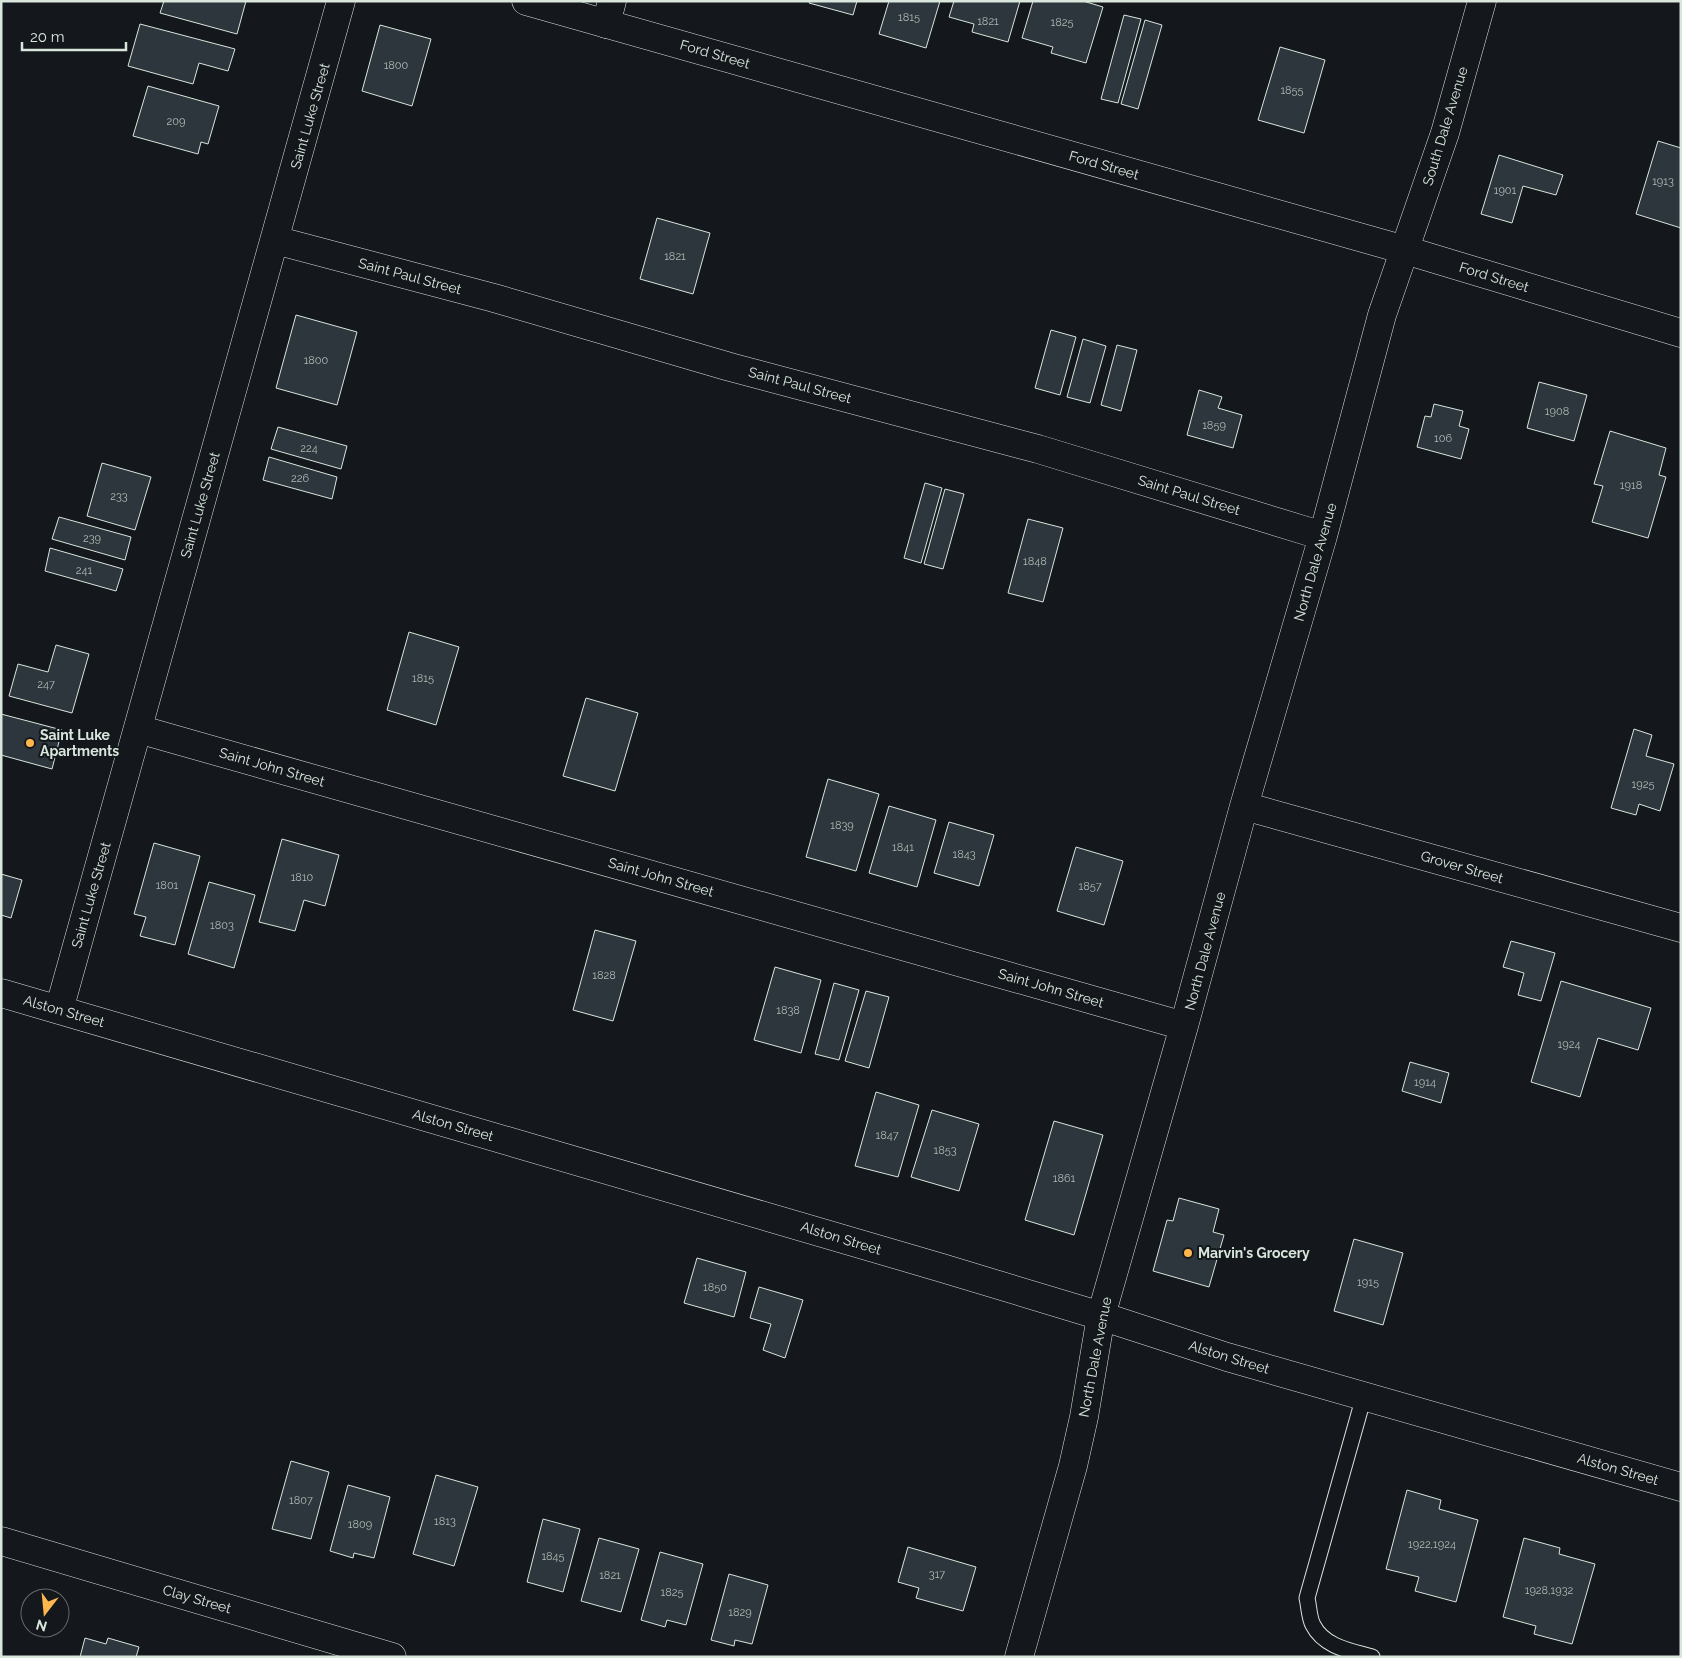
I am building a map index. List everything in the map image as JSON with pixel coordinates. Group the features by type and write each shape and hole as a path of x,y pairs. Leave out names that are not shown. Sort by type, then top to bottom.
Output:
{"street":[{"name":"Saint Luke Street","path":"59,1010 341,1"},
{"name":"Ford Street","path":"526,1 609,12 1681,333"},
{"name":"South Dale Avenue","path":"1405,250 1445,133 1482,1"},
{"name":"Saint Paul Street","path":"275,240 494,298 730,367 1038,449 1323,536"},
{"name":"North Dale Avenue","path":"1019,1657 1073,1466 1084,1417 1101,1316 1184,1026 1244,806 1323,536 1382,315 1405,250"},
{"name":"Saint John Street","path":"138,729 1184,1026"},
{"name":"Grover Street","path":"1244,806 1681,928"},
{"name":"Alston Street","path":"1,993 1101,1316 1226,1357 1681,1487"},
{"name":"Clay Street","path":"1,1541 392,1657"}],"lane":[{"path":"1364,1396 1307,1598 1313,1625 1323,1638 1336,1647 1372,1657"}],"building":[{"path":"164,1 246,1 237,34 160,13"},
{"path":"810,1 857,1 853,15 809,3"},
{"path":"889,1 940,1 926,48 879,34"},
{"path":"954,1 1020,1 1008,42 972,32 974,24 949,17"},
{"path":"1033,1 1083,1 1103,7 1086,63 1051,53 1053,47 1022,38"},
{"path":"1124,15 1141,19 1118,103 1101,99"},
{"path":"1145,20 1162,25 1138,109 1121,104"},
{"path":"140,24 235,49 228,71 199,63 193,84 128,66"},
{"path":"380,25 431,39 412,106 362,91"},
{"path":"1280,47 1325,60 1304,133 1258,120"},
{"path":"148,86 219,106 208,144 201,142 198,154 133,136"},
{"path":"1658,141 1681,148 1681,228 1636,214"},
{"path":"1499,155 1563,175 1556,195 1523,186 1512,223 1481,214"},
{"path":"657,218 710,233 693,294 640,279"},
{"path":"296,315 357,332 337,405 276,388"},
{"path":"1051,330 1076,337 1060,395 1035,388"},
{"path":"1083,339 1106,346 1090,403 1067,397"},
{"path":"1117,345 1137,350 1121,411 1101,405"},
{"path":"1539,382 1587,395 1574,441 1527,428"},
{"path":"1199,390 1222,397 1218,408 1242,415 1233,448 1187,435"},
{"path":"1434,404 1463,411 1459,426 1469,429 1461,459 1417,447 1425,416 1431,417"},
{"path":"278,427 347,446 341,469 271,449"},
{"path":"1610,431 1666,448 1659,475 1666,477 1648,538 1592,522 1603,486 1594,484"},
{"path":"269,457 337,477 332,499 263,480"},
{"path":"102,463 151,477 135,530 87,516"},
{"path":"925,483 942,488 921,563 904,558"},
{"path":"945,489 964,494 943,569 924,564"},
{"path":"59,517 131,537 125,560 52,539"},
{"path":"1028,519 1063,528 1043,602 1008,593"},
{"path":"50,548 123,569 116,591 45,571"},
{"path":"409,632 459,647 436,725 387,710"},
{"path":"56,645 89,654 72,713 9,696 18,664 48,672"},
{"path":"586,698 638,713 615,791 563,776"},
{"name":"Saint Luke Apartments","path":"1,714 62,730 52,769 1,755"},
{"path":"1634,729 1652,735 1646,756 1674,764 1660,811 1639,804 1636,815 1611,808"},
{"path":"828,779 879,794 856,871 806,857"},
{"path":"889,806 936,820 917,887 869,873"},
{"path":"949,822 994,835 979,886 934,873"},
{"path":"282,839 339,855 325,906 304,900 295,931 259,922"},
{"path":"154,843 200,856 175,945 140,936 146,917 134,914"},
{"path":"1076,847 1123,861 1104,925 1057,911"},
{"path":"1,874 22,880 11,918 1,915"},
{"path":"209,882 255,895 234,968 188,954"},
{"path":"595,930 636,941 613,1021 573,1010"},
{"path":"1511,941 1555,953 1541,1001 1518,995 1524,973 1503,967"},
{"path":"775,967 821,980 801,1053 754,1040"},
{"path":"1561,981 1651,1008 1638,1050 1598,1038 1580,1097 1531,1082"},
{"path":"834,983 859,990 839,1060 815,1054"},
{"path":"866,991 889,997 869,1068 845,1061"},
{"path":"1410,1062 1449,1073 1441,1103 1402,1091"},
{"path":"876,1092 919,1105 898,1177 855,1166"},
{"path":"932,1110 979,1124 959,1191 911,1177"},
{"path":"1054,1121 1103,1135 1074,1235 1025,1220"},
{"name":"Marvin's Grocery","path":"1179,1198 1219,1209 1213,1232 1224,1235 1209,1287 1153,1271 1167,1220 1173,1221"},
{"path":"1354,1239 1403,1253 1383,1325 1334,1311"},
{"path":"697,1258 746,1272 734,1317 684,1303"},
{"path":"759,1287 803,1300 785,1358 763,1350 771,1324 750,1318"},
{"path":"291,1461 329,1472 311,1539 272,1529"},
{"path":"436,1475 478,1487 454,1566 413,1554"},
{"path":"348,1485 390,1497 374,1558 354,1553 353,1558 330,1551"},
{"path":"1407,1490 1441,1500 1439,1509 1478,1520 1456,1602 1415,1591 1419,1577 1386,1569"},
{"path":"543,1519 580,1529 563,1592 527,1582"},
{"path":"599,1538 639,1549 621,1612 581,1601"},
{"path":"1524,1538 1560,1548 1559,1554 1595,1564 1572,1644 1534,1634 1536,1626 1503,1617"},
{"path":"908,1547 976,1567 963,1611 916,1598 919,1588 898,1582"},
{"path":"660,1552 703,1564 686,1625 667,1620 665,1627 641,1620"},
{"path":"729,1574 768,1585 752,1644 735,1640 734,1646 711,1640"},
{"path":"85,1638 106,1644 108,1638 139,1647 136,1657 80,1657"}],"place":[{"name":"Saint Luke Apartments","path":"30,743"},
{"name":"Marvin's Grocery","path":"1188,1253"}]}
